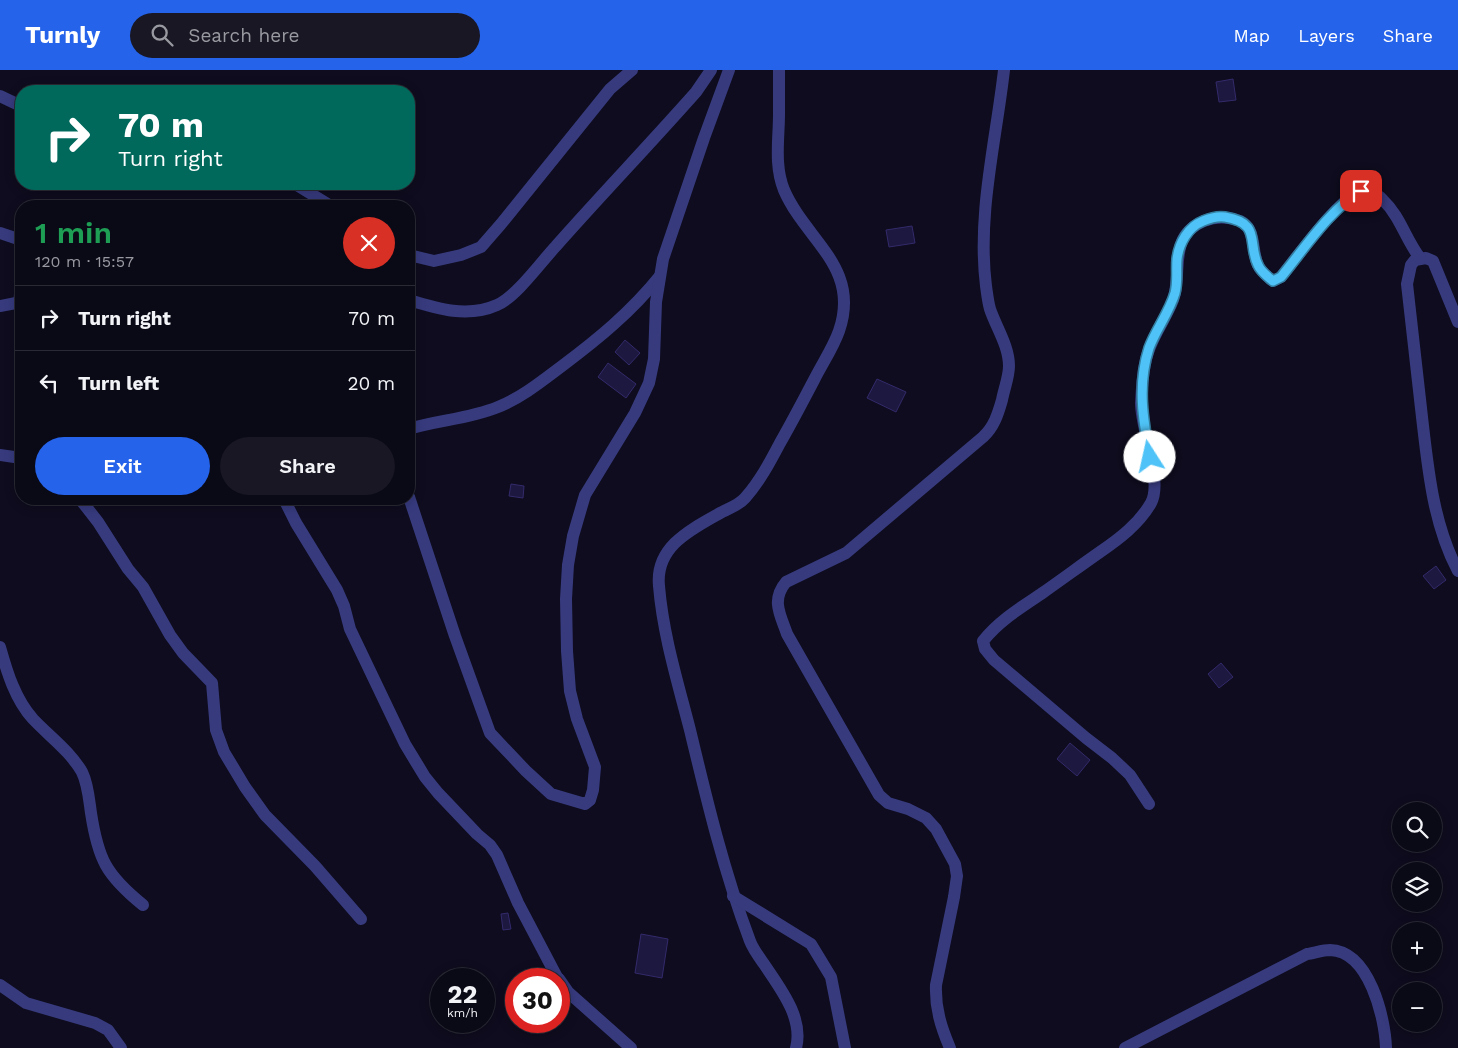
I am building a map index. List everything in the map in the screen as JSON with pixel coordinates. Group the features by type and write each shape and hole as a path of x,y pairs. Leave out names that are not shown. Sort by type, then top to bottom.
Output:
{"street":[{"path":"415,256 434,261 462,255 481,246 610,89 632,70"},
{"path":"415,302 442,310 474,312 499,305 520,287 696,92 711,70"},
{"path":"412,505 455,636 490,733 551,794 585,804 590,800 593,790 594,768 577,719 570,691 567,651 566,599 568,565 573,536 585,496 635,413 649,383 654,359 656,302 666,250 729,70"},
{"path":"779,70 777,150 779,169 784,190 832,262 842,281 844,303 839,331 794,420 757,484 742,502 698,525 679,538 667,551 658,582 664,626 720,850 751,946 795,1016 799,1038 796,1048"},
{"path":"950,1048 939,1020 936,984 956,883 955,864 936,829 926,818 888,803 879,796 787,634 776,597 786,582 846,553 990,431 1002,397 1009,366 990,308 986,284 984,248 988,175 1004,70"},
{"path":"0,96 15,103"},
{"path":"305,190 321,200"},
{"path":"1149,804 1130,775 994,660 985,650 983,641 1004,620 1122,537 1142,517 1152,501 1155,475 1141,406 1142,384 1149,348 1169,309 1177,287 1177,258 1185,235 1195,225 1212,218 1224,217 1242,222 1252,234 1257,264 1265,275 1273,281 1281,277 1349,198 1361,191 1372,192 1382,198 1390,207 1420,258"},
{"path":"0,233 15,238"},
{"path":"1458,322 1432,261 1426,258 1415,260 1411,266 1408,284 1429,476 1449,554 1458,571"},
{"path":"415,428 457,419 498,407 534,387 603,335 641,299 660,276"},
{"path":"0,306 15,303"},
{"path":"0,456 15,457"},
{"path":"85,505 143,587 170,635 183,653 212,683 216,730 224,752 245,787 264,815 315,866 361,919"},
{"path":"287,505 296,523 338,590 357,646 405,744 425,777 438,793 490,845 497,855 518,903 553,968"},
{"path":"0,647 6,669 18,698 31,717 74,760 83,774 96,843 103,862 114,877 143,905"},
{"path":"734,896 811,944 831,977 845,1048"},
{"path":"1125,1048 1307,954 1331,950 1348,956 1365,972 1378,1004 1386,1033 1386,1048"},
{"path":"0,985 26,1003 95,1023 108,1030 121,1048"},
{"path":"570,994 631,1048"}],"building":[{"path":"1233,79 1236,100 1219,102 1216,82"},
{"path":"912,226 915,243 889,247 886,230"},
{"path":"625,340 640,353 629,365 615,352"},
{"path":"608,363 636,384 626,398 598,377"},
{"path":"877,379 906,392 896,412 867,398"},
{"path":"511,484 524,486 523,498 509,496"},
{"path":"1436,566 1446,580 1434,589 1423,576"},
{"path":"1221,663 1233,677 1219,688 1208,674"},
{"path":"1070,743 1090,760 1077,776 1057,759"},
{"path":"508,913 511,929 503,930 501,914"},
{"path":"641,934 668,939 662,978 635,973"}],"route":[{"path":"1150,457 1141,406 1142,384 1149,348 1169,309 1177,287 1177,258 1185,235 1195,225 1212,218 1224,217 1242,222 1252,234 1257,264 1265,275 1273,281 1281,277 1335,212 1349,198 1361,191"}]}
